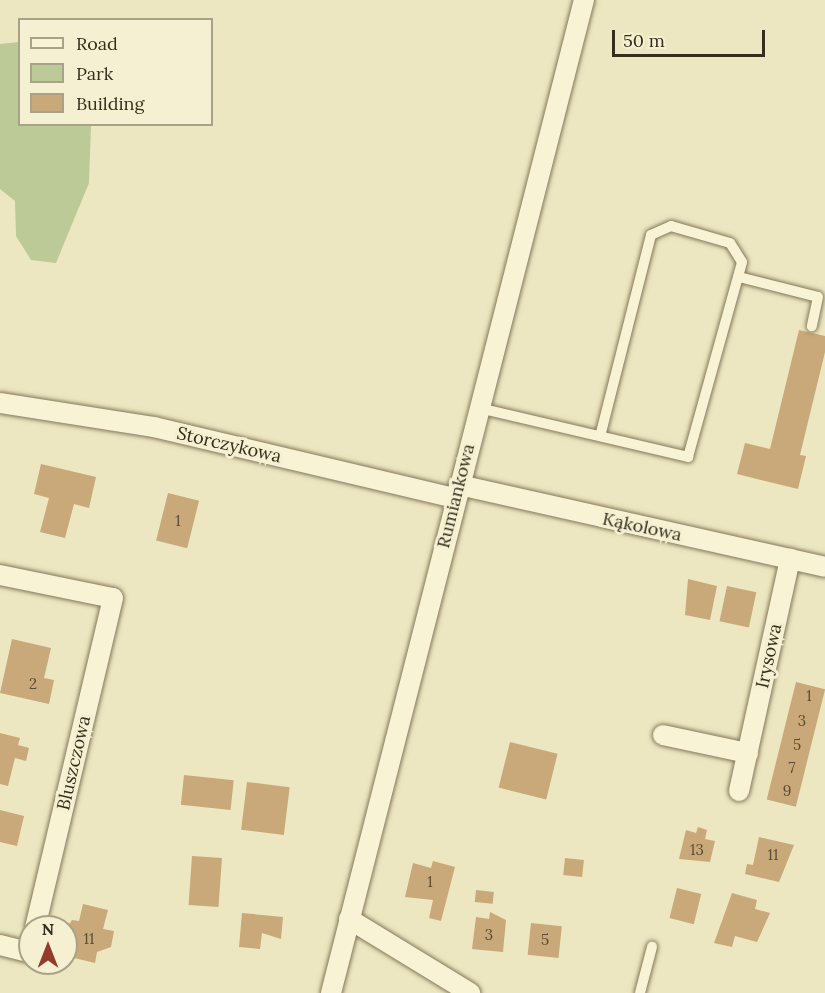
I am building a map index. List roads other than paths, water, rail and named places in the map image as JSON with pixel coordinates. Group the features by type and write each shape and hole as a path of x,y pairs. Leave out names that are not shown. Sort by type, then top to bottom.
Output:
{"street":[{"name":"Rumiankowa","path":"331,993 584,0"},
{"name":"Storczykowa","path":"0,403 154,427 457,492"},
{"name":"Kąkolowa","path":"457,492 825,567"},
{"name":"Irysowa","path":"740,791 790,559"},
{"name":"Bluszczowa","path":"0,574 113,598 38,915"},
{"path":"663,735 748,753"},
{"path":"349,919 470,993"},
{"path":"0,945 18,950"}],"lane":[{"path":"479,408 688,457 742,262 730,243 671,226 651,235 600,435"},
{"path":"739,277 818,297 812,326"},
{"path":"640,993 652,947"}]}
